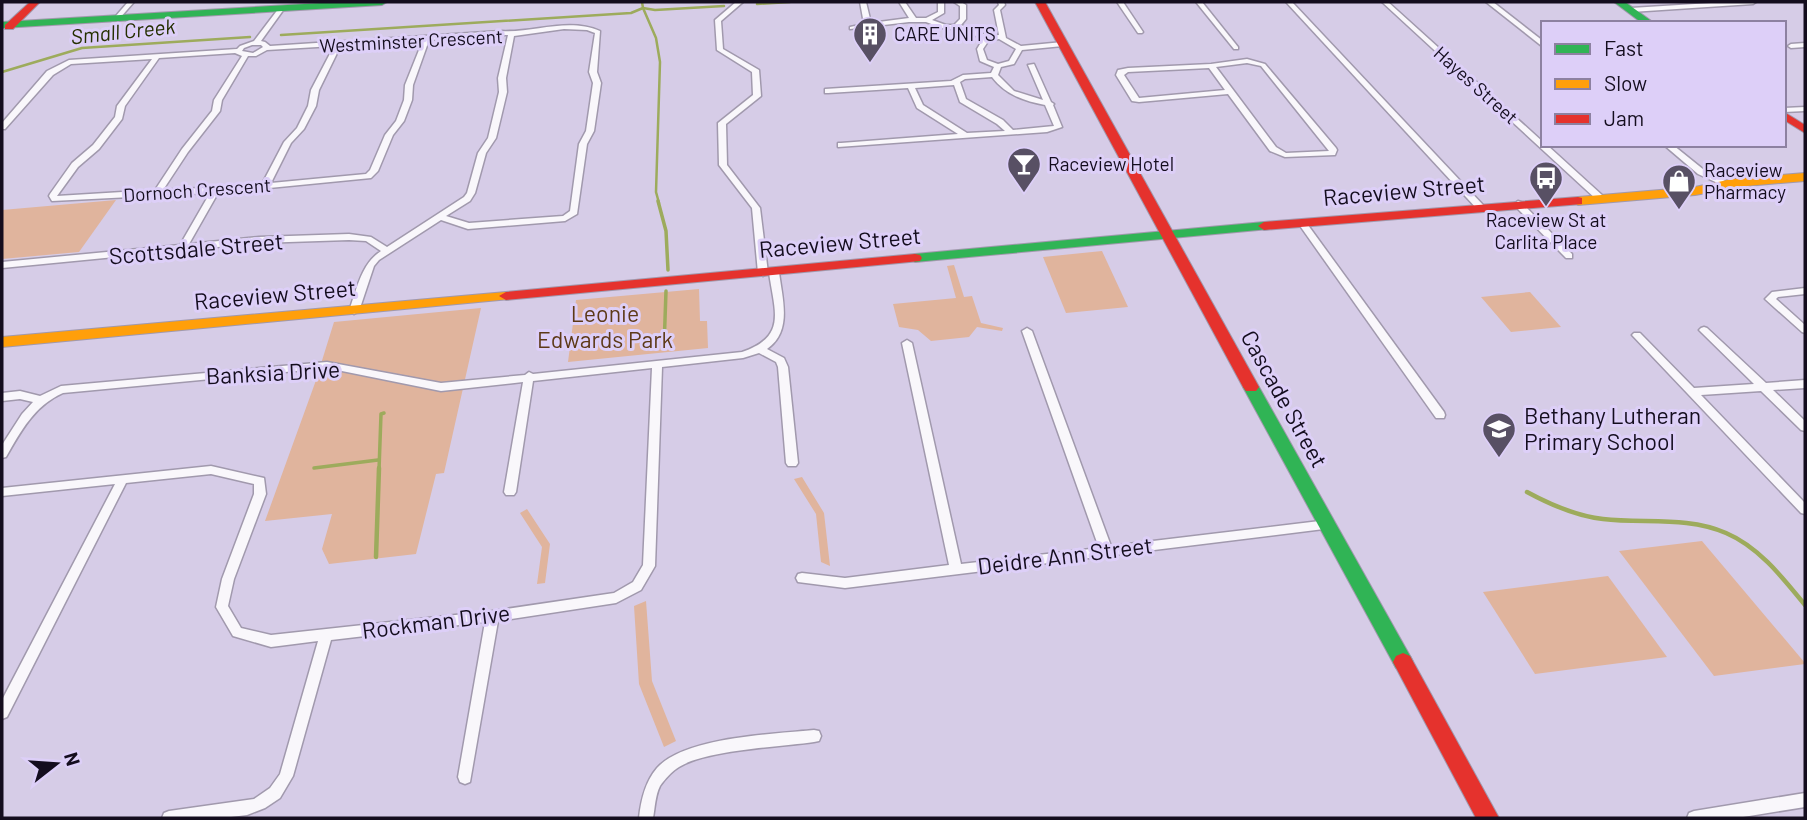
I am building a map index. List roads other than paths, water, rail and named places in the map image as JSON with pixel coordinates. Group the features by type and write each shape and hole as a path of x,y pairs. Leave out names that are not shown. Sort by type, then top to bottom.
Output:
{"street":[{"path":"5,28 35,2"},
{"path":"117,18 131,2"},
{"path":"5,28 117,18 383,2"},
{"path":"657,364 743,355 762,350 772,343 779,332 754,203 723,165 722,122 757,96 756,72 720,50 718,20 740,2"},
{"path":"863,2 868,26"},
{"path":"902,2 914,20"},
{"path":"927,20 941,13 941,2 949,2"},
{"path":"956,27 963,19 963,5 957,2"},
{"path":"1000,2 1002,5 997,10 1003,38"},
{"name":"Cascade Street","path":"1040,2 1488,818"},
{"path":"1120,2 1140,32"},
{"path":"1199,2 1236,48"},
{"path":"1289,2 1481,208"},
{"name":"Hayes Street","path":"1385,2 1541,144"},
{"path":"1489,2 1541,43"},
{"path":"1625,6 1753,2"},
{"path":"1625,6 1646,21"},
{"path":"256,43 281,9"},
{"path":"852,28 927,20 987,38 1003,38 1020,48 1063,44"},
{"path":"440,216 468,226 565,218 574,212 583,144 590,131 597,83 593,72 598,32 592,28 580,28 530,31 511,36"},
{"name":"Westminster Crescent","path":"267,48 426,40 502,33 511,36 502,78 503,92 492,138 482,153 471,192 467,198 370,265 354,311"},
{"path":"987,38 980,49 984,61 998,66 1012,63 1020,48"},
{"name":"Dornoch Crescent","path":"157,56 121,106 118,117 96,147 75,165 53,196 55,199 63,201 215,191 358,177 374,171 389,135 400,121 408,100 409,85 426,40"},
{"path":"2,127 50,73 61,65 78,61 157,56 241,53 259,53 267,48 266,44 256,43 242,47 241,53 218,100 216,111 158,193"},
{"path":"266,185 288,142 300,129 312,106 315,90 338,45"},
{"path":"1791,46 1805,45"},
{"path":"1211,66 1279,153 1305,156 1332,153 1333,150 1263,65 1247,61 1121,72 1135,99 1139,100 1229,92"},
{"path":"841,145 1012,133 1058,127 1032,65"},
{"path":"994,75 998,66"},
{"path":"994,75 1002,87 1019,98 1050,104"},
{"path":"828,91 911,86 994,75"},
{"path":"956,81 963,100 1000,122 1012,133"},
{"path":"911,86 920,106 966,136"},
{"path":"1786,113 1805,109"},
{"path":"1786,115 1805,130"},
{"name":"Hayes Street","path":"1544,147 1599,197"},
{"path":"1670,147 1703,178"},
{"name":"Raceview Street","path":"1682,190 1703,178 1733,183 1805,177"},
{"name":"Raceview Street","path":"2,342 1302,223 1734,187 1733,183"},
{"path":"183,247 215,191"},
{"path":"1518,204 1569,256"},
{"path":"1302,223 1440,415"},
{"name":"Scottsdale Street","path":"2,265 122,256 183,247 349,237 368,239 388,251"},
{"path":"1805,291 1775,294 1770,299 1805,330"},
{"path":"1704,330 1805,427"},
{"path":"1027,331 1106,551"},
{"path":"1637,335 1805,510"},
{"path":"907,343 956,569"},
{"path":"762,350 780,360 783,367 792,463"},
{"name":"Banksia Drive","path":"40,400 61,390 327,365 441,387 657,364"},
{"name":"Rockman Drive","path":"2,492 211,470 260,481 260,494 228,579 222,607 237,632 271,641 492,616 616,598 637,586 649,566 657,364"},
{"path":"510,492 529,376"},
{"path":"1693,392 1805,384"},
{"path":"2,397 20,395 40,400"},
{"path":"2,454 32,407 40,400"},
{"path":"2,713 123,479"},
{"name":"Deidre Ann Street","path":"802,578 845,583 1328,525"},
{"path":"465,778 492,616"},
{"path":"169,818 260,805 280,788 286,776 326,635"},
{"path":"646,818 648,796 654,781 663,770 689,754 814,736"},
{"path":"1695,818 1805,800"}],"waterway":[{"name":"Small Creek","path":"642,2 643,8"},
{"path":"757,4 790,2"},
{"path":"643,8 655,10 724,6"},
{"name":"Small Creek","path":"281,35 631,13 643,8"},
{"path":"643,8 656,38 660,62 656,192 659,203"},
{"name":"Small Creek","path":"2,72 82,48 250,37"},
{"path":"658,201 666,231 668,270"},
{"path":"664,348 666,291"},
{"path":"379,470 381,414 384,413"},
{"path":"314,468 378,460"},
{"path":"376,557 379,468"},
{"path":"1527,492 1564,509 1593,518 1681,522 1726,533 1760,555 1805,605"}],"place":[{"name":"CARE UNITS","path":"870,64"},
{"name":"Raceview Hotel","path":"1024,194"},
{"name":"Raceview St at Carlita Place","path":"1546,208"},
{"name":"Raceview Pharmacy","path":"1679,211"},
{"name":"Bethany Lutheran Primary School","path":"1499,459"}],"park label":[{"name":"Leonie Edwards Park","path":"605,327"}]}
